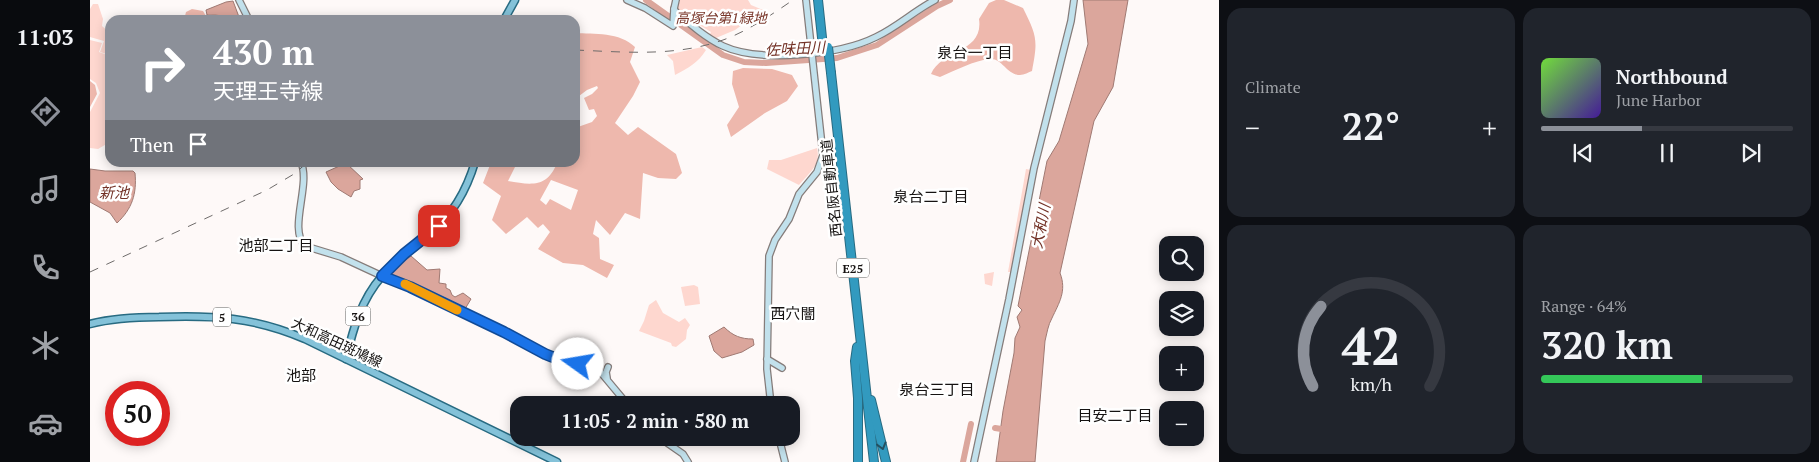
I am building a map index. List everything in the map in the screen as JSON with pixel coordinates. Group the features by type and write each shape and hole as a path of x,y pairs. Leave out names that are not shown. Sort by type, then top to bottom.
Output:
{"highway":[{"name":"西名阪自動車道","path":"818,0 826,47"},
{"name":"西名阪自動車道","path":"822,0 838,193 874,462"},
{"name":"西名阪自動車道","path":"859,347 869,462"},
{"path":"858,462 858,398 855,361 859,347"},
{"path":"859,347 886,462"}],"main road":[{"path":"507,15 515,0"},
{"name":"36","path":"346,360 353,329 370,292 382,276 404,254 431,234 448,215 464,190 473,167"},
{"name":"大和高田斑鳩線","path":"90,324 122,318 191,316 227,317 275,328 305,339 557,462"}],"street":[{"path":"239,0 246,15"},
{"path":"627,0 645,8 673,26 676,0"},
{"path":"770,396 767,359 769,256 775,240 789,219 799,194 817,172 823,155 806,0"},
{"path":"674,11 720,45 735,51 757,54 812,54 838,50 874,38 935,0"},
{"path":"974,462 1009,299 1034,168 1071,21 1074,0"},
{"path":"302,167 305,177 300,206 299,236 307,247 341,257 410,287 553,358 598,368 621,396"},
{"path":"767,359 782,368"},
{"path":"607,378 606,372 608,367"},
{"path":"672,446 683,454 688,462"},
{"path":"781,446 785,462"}],"green space":[{"name":"高塚台第1緑地","path":"680,0 748,0 751,5 763,10 735,30 716,38 710,34 711,32 677,10"},
{"path":"93,4 98,4 103,19 102,26 105,29 105,54 100,52 104,41 90,37 90,9"},
{"path":"90,40 102,43 99,52 105,54 105,145 98,149 90,148 90,112 100,93 96,83 90,79"},
{"path":"702,47 706,50 700,58 675,75 673,61 667,55"},
{"path":"817,148 816,164 799,185 767,169 769,160 781,160"},
{"path":"1026,169 1031,170 1012,272 1008,272"},
{"path":"994,272 992,286 985,284 984,274"},
{"path":"694,285 698,287 700,304 685,306 681,287"},
{"path":"656,300 663,313 679,322 685,318 690,325 687,330 686,339 676,347 672,346 671,343 639,331 649,305"}],"shaded area":[{"path":"996,0 1004,0 1023,8 1035,38 1032,71 1022,75 1015,74 998,61 990,59 971,64 940,77 931,74 936,66 969,45 979,30 979,19 989,3"},
{"path":"192,9 203,11 205,15 185,15 186,12"},
{"path":"580,33 614,36 629,42 635,47 630,62 640,82 615,123 628,135 638,127 676,154 682,173 676,179 658,178 643,173 640,219 625,213 610,235 596,220 593,234 599,238 600,259 614,265 607,278 583,265 563,263 538,249 550,232 543,224 538,228 527,217 506,234 492,220 501,196 483,183 489,167 515,167 508,181 531,184 543,181 555,167 580,167 580,126 592,122 597,116 594,109 589,110 584,98 598,88 597,86 580,95","holes":["551,180 578,190 571,210 550,199 546,205 540,200"]},
{"path":"743,68 772,69 792,75 798,86 787,101 765,113 731,137 727,125 739,107 732,84 733,71"},
{"path":"90,81 95,85 97,94 90,107"}],"water":[{"name":"大和川","path":"1083,0 1128,0 1113,87 1094,121 1060,273 1063,286 1061,297 1045,341 1035,462 996,462 1015,338 1020,327 1017,317 1022,310 1018,306 1047,161 1059,141 1088,44"},
{"path":"233,1 238,15 207,15 206,10"},
{"path":"337,167 350,167 363,179 360,180 360,189 354,191 351,197 331,182 326,172"},
{"name":"新池","path":"90,169 133,171 135,173 135,188 130,207 117,223 110,213 90,202"},
{"path":"411,256 427,270 440,269 439,283 446,284 446,288 450,290 452,295 455,297 463,293 471,299 465,309 391,274"},
{"path":"724,327 737,336 753,339 754,345 742,352 722,358 714,351 709,336"}],"waterway":[{"name":"佐味田川","path":"646,0 723,55 744,62 766,63 837,58 877,45 937,6 950,0"},
{"path":"963,462 971,424"},
{"path":"995,428 1008,430"}],"railway":[{"path":"580,50 650,52 687,49 705,45 741,32 793,0"},
{"path":"90,272 267,190 302,167"}],"slow traffic":[{"path":"405,284 457,310"}],"district":[{"name":"泉台一丁目","path":"975,52"},
{"name":"泉台二丁目","path":"931,196"},
{"name":"池部二丁目","path":"276,245"},
{"name":"西穴闇","path":"793,313"},
{"name":"池部","path":"301,375"},
{"name":"泉台三丁目","path":"937,389"},
{"name":"目安二丁目","path":"1115,415"}],"route":[{"path":"439,226 404,254 382,276 410,287 545,354 566,362 578,364"}]}
